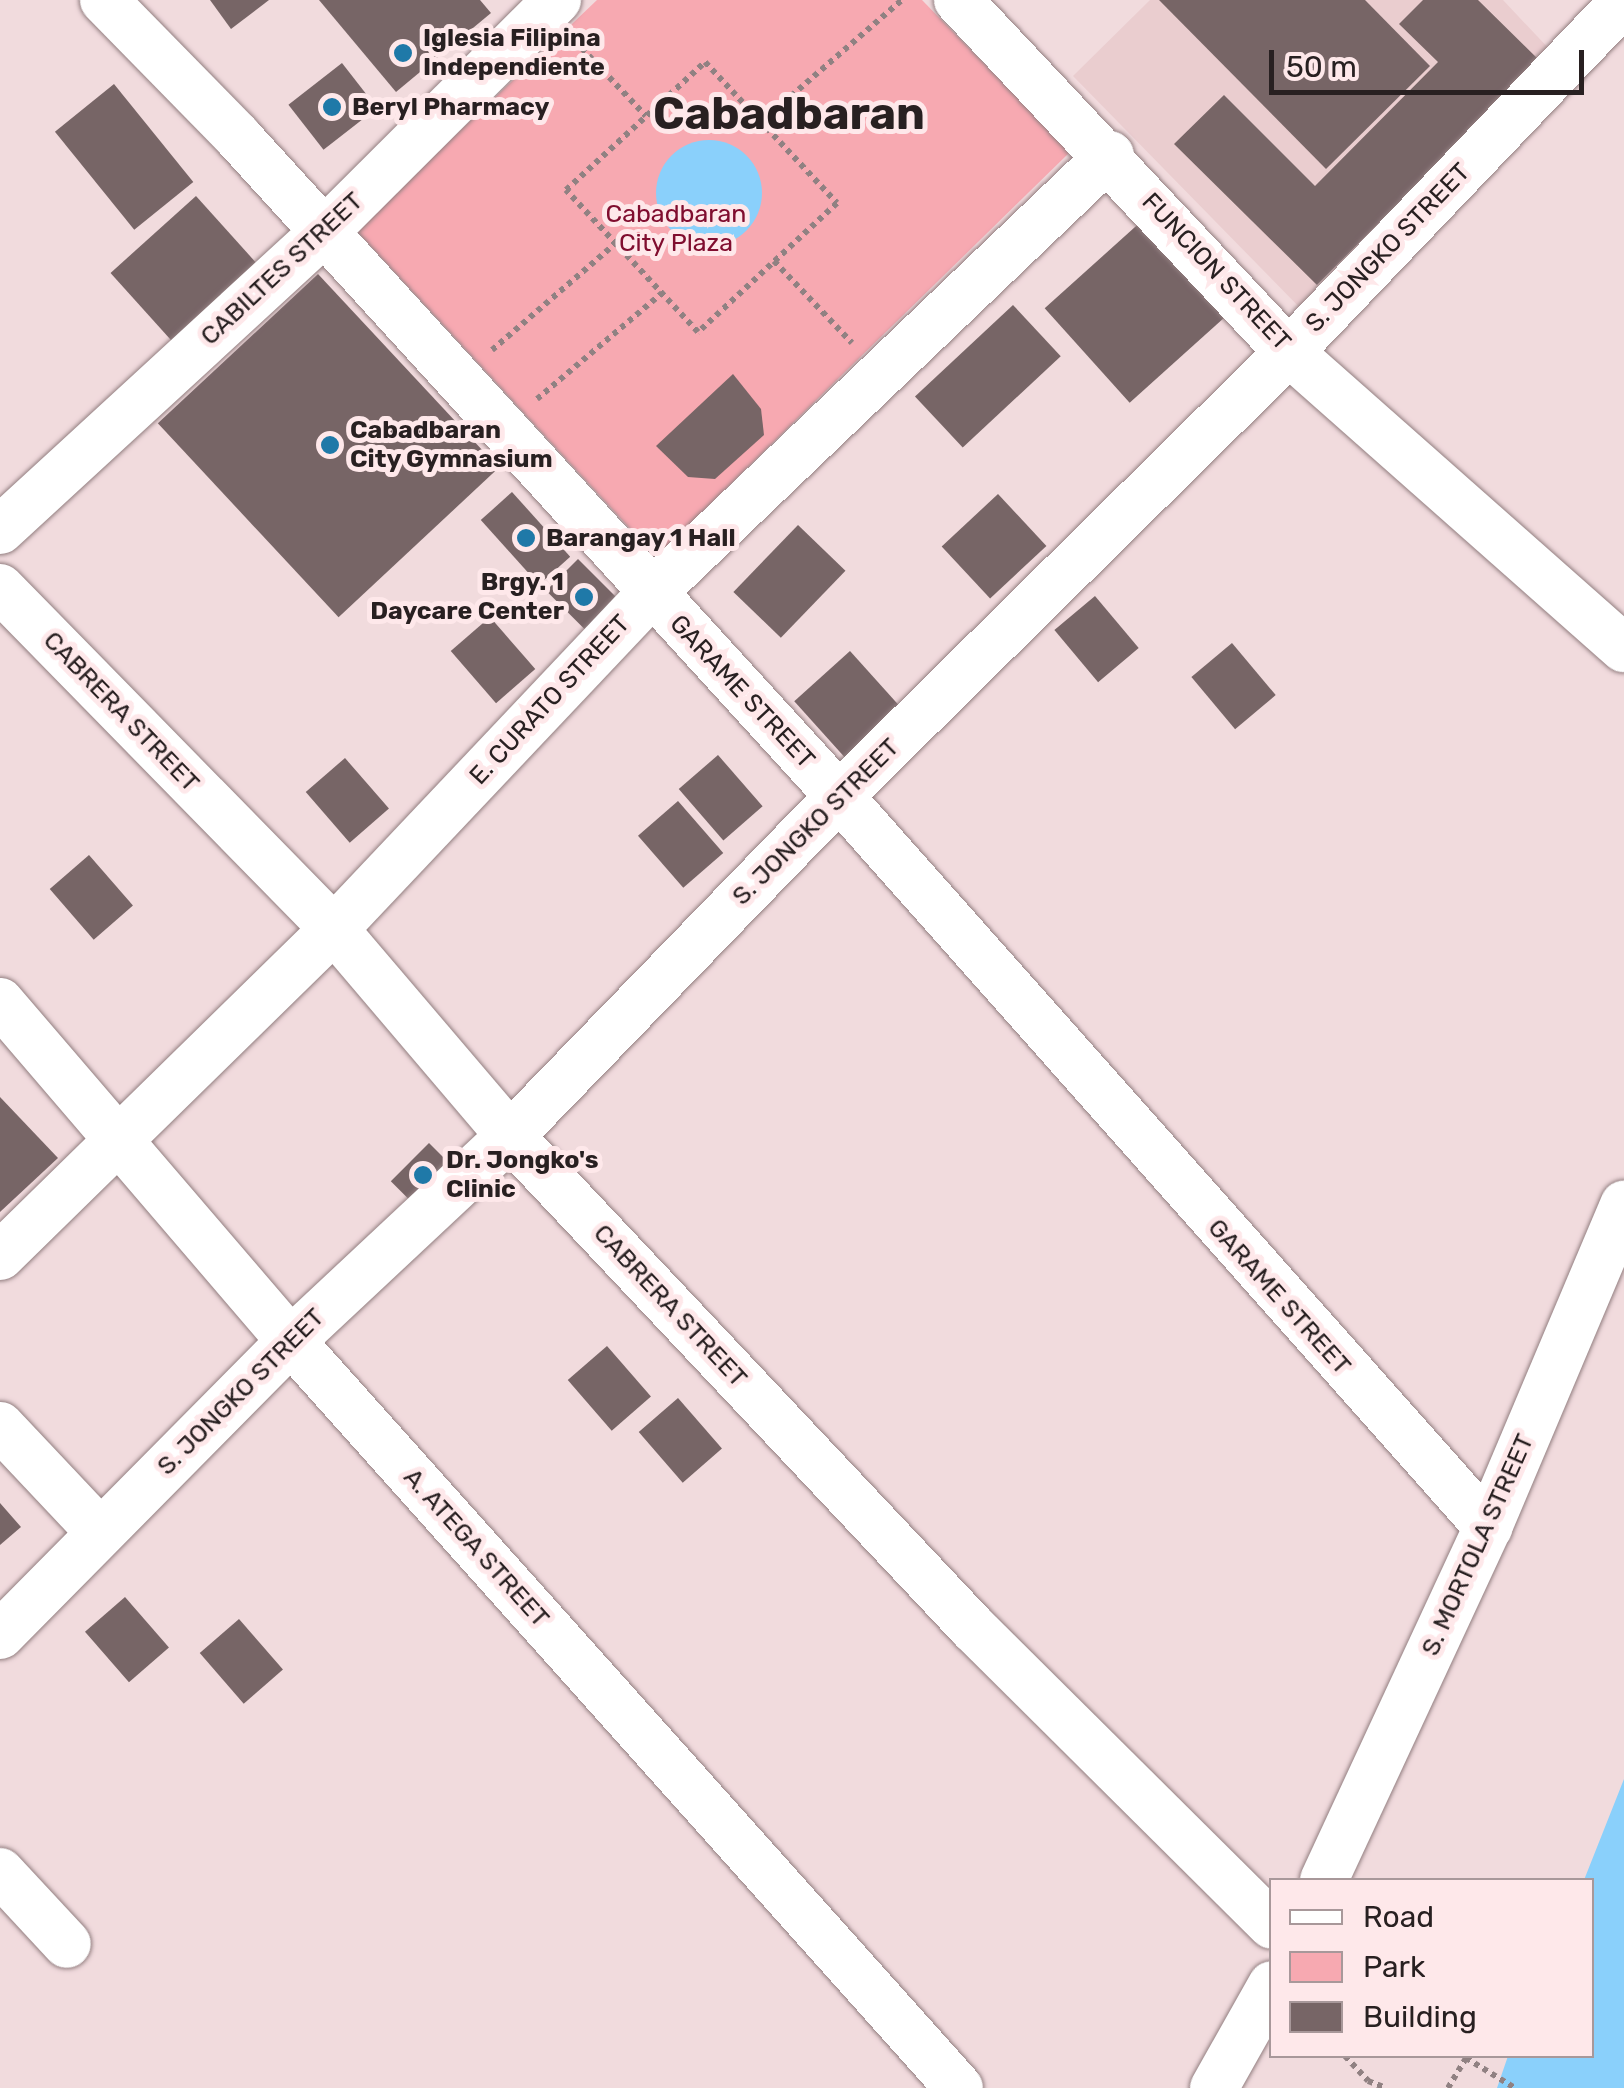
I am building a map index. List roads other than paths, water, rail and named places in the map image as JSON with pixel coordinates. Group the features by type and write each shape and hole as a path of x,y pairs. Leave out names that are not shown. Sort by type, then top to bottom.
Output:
{"street":[{"name":"GARAME STREET","path":"104,0 324,232 650,594 840,796 1488,1527"},
{"name":"FUNCION STREET","path":"958,0 1110,155 1289,352 1624,648"},
{"name":"S. JONGKO STREET","path":"0,1634 291,1341 510,1136 840,796 1289,352 1624,1"},
{"name":"CABILTES STREET","path":"0,530 324,232 552,5"},
{"name":"E. CURATO STREET","path":"0,1256 334,929 650,594 1110,155"},
{"name":"CABRERA STREET","path":"0,588 334,929 510,1136 959,1613 1269,1923"},
{"name":"A. ATEGA STREET","path":"0,1002 121,1138 291,1341 959,2088"},
{"name":"S. MORTOLA STREET","path":"1325,1878 1488,1527 1624,1206"},
{"path":"0,1426 100,1532"},
{"path":"0,1872 67,1944"},
{"path":"1214,2088 1269,1990"}],"water":[{"path":"709,140 729,144 746,156 758,173 762,193 758,213 746,230 729,242 709,246 689,242 672,230 660,213 656,193 660,173 672,156 689,144"},
{"path":"1624,1779 1624,2088 1497,2088 1507,2058 1594,2058 1594,1878 1585,1878"}],"place":[{"name":"Iglesia Filipina Independiente","path":"403,53"},
{"name":"Beryl Pharmacy","path":"332,107"},
{"name":"Cabadbaran City Gymnasium","path":"330,445"},
{"name":"Barangay 1 Hall","path":"526,538"},
{"name":"Brgy. 1 Daycare Center","path":"584,597"},
{"name":"Dr. Jongko's Clinic","path":"423,1175"}],"district":[{"name":"Cabadbaran","path":"789,114"}],"park label":[{"name":"Cabadbaran City Plaza","path":"676,230"}]}
